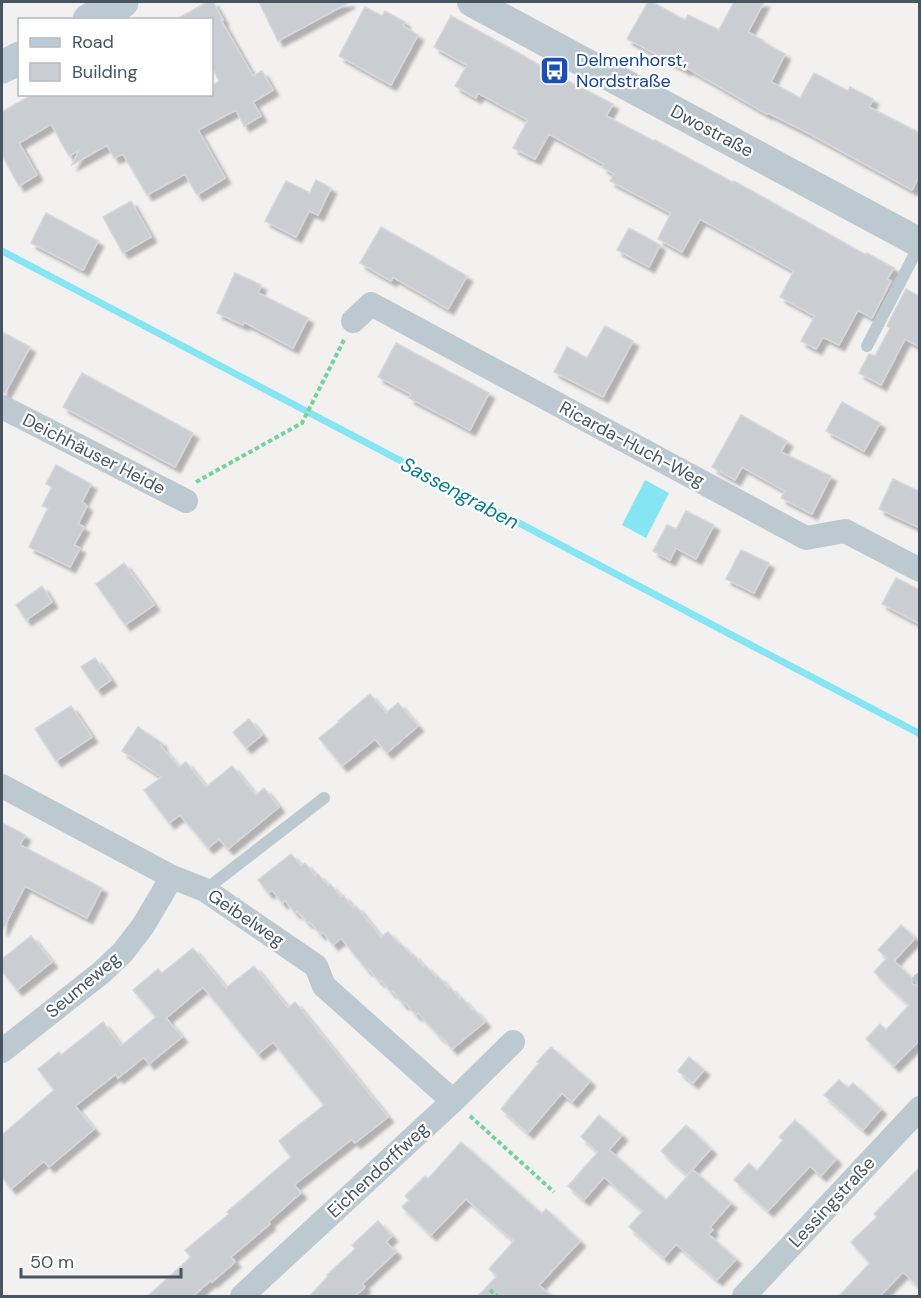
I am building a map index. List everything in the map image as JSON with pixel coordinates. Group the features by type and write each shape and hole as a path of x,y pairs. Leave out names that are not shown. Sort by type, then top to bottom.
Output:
{"main road":[{"path":"93,18 122,2"},
{"path":"2,67 18,59"}],"street":[{"name":"Dwostraße","path":"472,2 920,244"},
{"name":"Ricarda-Huch-Weg","path":"353,321 371,304 806,538 845,531 920,570"},
{"name":"Deichhäuser Heide","path":"2,407 186,501"},
{"name":"Geibelweg","path":"2,786 172,877 205,890 316,966 324,986 453,1101"},
{"name":"Seumeweg","path":"2,1051 102,972 123,952 143,926 172,877"},
{"name":"Eichendorffweg","path":"242,1296 453,1101 513,1042"},
{"name":"Lessingstraße","path":"744,1296 920,1108"}],"lane":[{"path":"867,346 920,244"},
{"path":"205,890 324,798"}],"path":[{"path":"186,501 196,482 302,423 353,321"},
{"path":"453,1101 554,1192"},
{"path":"490,1290 497,1296"}],"water":[{"path":"645,480 669,493 646,538 622,525"}],"building":[{"path":"207,2 213,2 253,76 262,71 273,90 253,102 261,116 244,126 236,110 198,130 225,178 197,195 185,174 147,195 123,154 114,158 107,145 72,165 79,150 69,156 51,124 19,143 37,175 19,186 2,155 2,112 30,96 213,96 213,85 219,81 213,69 213,18 179,18"},
{"path":"259,2 350,2 278,41"},
{"path":"648,2 685,20 688,15 719,30 734,2 764,2 748,32 785,54 771,82 800,98 814,73 848,91 850,87 873,99 869,107 920,133 920,174 912,190 810,134 767,114 687,68 686,70 627,39"},
{"path":"365,7 382,16 385,11 405,22 403,26 418,35 391,85 339,56"},
{"path":"451,16 613,104 606,116 734,183 734,181 866,255 867,253 894,268 887,279 891,281 872,318 858,310 839,345 823,337 816,349 801,341 815,316 780,297 794,271 700,219 682,252 658,239 671,213 610,181 614,174 602,167 604,164 549,134 535,159 513,148 528,120 478,93 476,98 455,86 467,65 434,47"},
{"path":"316,180 331,188 318,215 309,211 296,237 265,221 286,181 310,193"},
{"path":"131,201 151,237 123,253 103,217"},
{"path":"46,213 98,241 83,270 31,243"},
{"path":"381,227 467,276 448,309 393,277 391,281 360,263"},
{"path":"629,228 660,245 649,267 617,250"},
{"path":"235,273 261,285 258,293 308,318 293,348 244,322 243,325 217,313"},
{"path":"906,289 920,297 920,347 905,339 881,385 859,373 869,354 875,356 890,328 887,326"},
{"path":"605,326 633,341 603,397 554,372 567,347 587,358"},
{"path":"2,332 30,347 5,393 2,393"},
{"path":"396,343 489,393 470,430 409,398 411,394 378,377"},
{"path":"82,373 193,433 175,467 63,407"},
{"path":"842,402 880,423 864,451 826,431"},
{"path":"741,415 787,441 781,452 831,476 812,514 781,498 785,491 742,467 735,480 712,467"},
{"path":"56,465 91,484 82,502 87,506 78,524 84,527 74,545 80,548 70,567 29,547 48,508 42,506 52,487 46,484"},
{"path":"893,479 920,492 920,528 879,509"},
{"path":"686,511 714,525 696,559 676,548 670,560 653,551 667,525 676,529"},
{"path":"741,550 769,563 754,593 726,579"},
{"path":"124,563 154,605 125,625 96,584"},
{"path":"896,578 920,590 920,624 882,604"},
{"path":"42,586 52,602 26,620 16,605"},
{"path":"95,658 111,680 97,690 81,667"},
{"path":"370,694 386,713 398,703 418,726 387,753 375,739 342,766 319,738"},
{"path":"71,706 92,737 56,761 35,729"},
{"path":"249,719 262,735 246,748 233,732"},
{"path":"138,727 162,743 160,745 179,767 186,762 206,787 232,766 256,795 264,788 279,807 228,849 219,839 208,848 180,815 169,823 144,790 162,777 122,751"},
{"path":"2,823 25,835 20,845 102,888 87,918 25,886 2,931"},
{"path":"291,854 301,866 305,863 315,876 318,874 341,897 343,895 353,908 356,906 381,937 388,932 423,966 425,965 436,977 438,976 448,988 450,987 460,999 462,998 473,1011 474,1009 485,1022 452,1049 418,1013 416,1015 405,1002 403,1004 393,991 391,992 381,980 379,981 369,969 367,970 341,938 333,945 323,932 320,934 297,911 295,913 285,900 282,903 272,890 268,893 258,880"},
{"path":"901,925 915,938 894,961 911,977 912,984 920,987 920,1040 894,1066 866,1039 880,1024 886,1030 909,1005 874,972 887,958 878,950"},
{"path":"31,936 52,962 17,990 2,971 2,959"},
{"path":"193,948 226,988 254,966 288,1008 295,1002 388,1117 355,1143 352,1139 294,1185 301,1193 268,1222 270,1224 231,1257 235,1262 212,1282 211,1280 193,1296 148,1296 191,1257 185,1250 229,1214 227,1212 291,1157 279,1141 324,1105 273,1042 258,1054 203,987 166,1018 182,1037 149,1064 144,1057 118,1078 116,1074 75,1106 94,1129 49,1167 44,1161 11,1189 2,1177 2,1135 54,1090 38,1069 59,1052 61,1055 103,1022 121,1046 156,1017 133,990 158,969 162,973"},
{"path":"551,1047 590,1081 572,1102 562,1093 528,1133 501,1109"},
{"path":"689,1057 704,1070 693,1083 678,1071"},
{"path":"839,1080 848,1088 853,1083 881,1109 863,1130 824,1095"},
{"path":"599,1115 622,1135 609,1150 666,1200 693,1170 731,1203 710,1227 713,1230 708,1234 736,1259 717,1280 676,1244 664,1258 629,1227 643,1211 604,1177 584,1200 568,1186 598,1152 581,1137"},
{"path":"795,1120 836,1159 821,1176 810,1166 768,1211 734,1180 749,1163 757,1171 783,1140 779,1137"},
{"path":"686,1125 711,1149 687,1175 661,1151"},
{"path":"461,1142 542,1214 546,1209 580,1241 539,1285 551,1296 478,1296 497,1276 489,1269 514,1241 466,1199 431,1235 402,1207 409,1200 405,1196 425,1176 428,1179"},
{"path":"920,1167 920,1288 903,1272 880,1296 839,1296 870,1263 851,1242 877,1217 874,1214"},
{"path":"378,1221 392,1236 386,1242 396,1252 362,1284 365,1287 355,1296 310,1296 327,1275 355,1249 352,1245"}],"waterway":[{"name":"Sassengraben","path":"2,251 920,734"}],"place":[{"name":"Delmenhorst, Nordstraße","path":"555,70"}]}
